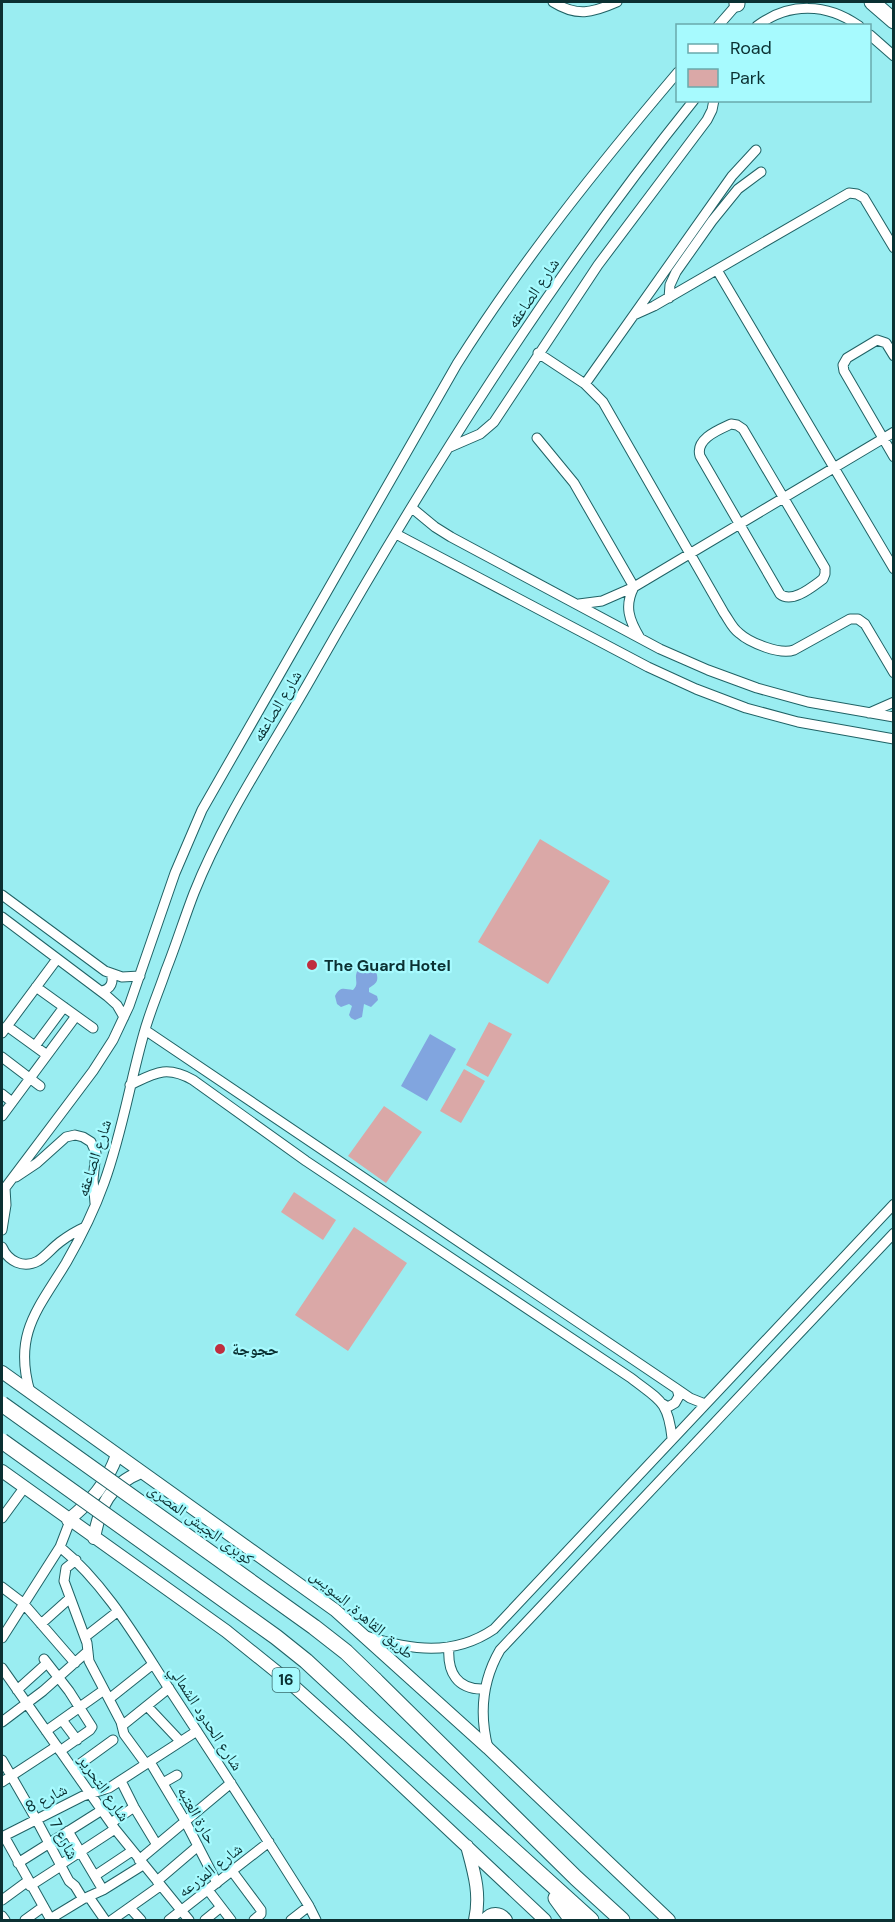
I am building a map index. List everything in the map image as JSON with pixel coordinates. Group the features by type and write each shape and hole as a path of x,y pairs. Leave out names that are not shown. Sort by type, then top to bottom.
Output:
{"highway":[{"path":"872,2 894,21"},
{"name":"كوبرى الجيش المصرى","path":"2,1404 346,1652 576,1878 622,1920"},
{"name":"16","path":"2,1441 276,1637 313,1667 591,1920"},
{"name":"16","path":"548,1882 572,1920"}],"main road":[{"name":"طريق القاهرة, السويس","path":"2,1372 320,1598 488,1748 669,1920"},
{"path":"69,1521 99,1491 110,1474 117,1455"},
{"name":"16","path":"2,1472 226,1631 288,1681 545,1920"},
{"path":"94,1539 100,1512 108,1497 119,1484 141,1472"},
{"path":"466,1845 478,1893 475,1920"},
{"path":"485,1920 490,1915 496,1914 506,1920"}],"street":[{"path":"553,2 576,12 586,12 617,2"},
{"path":"720,24 738,2"},
{"path":"761,24 780,13 807,8 834,12 855,24"},
{"path":"871,36 894,56"},
{"name":"شارع الصاعقه","path":"6,1187 93,1071 113,1040 140,976 175,873 212,790 440,393 475,336 534,252 607,157 676,74"},
{"name":"شارع الصاعقه","path":"30,1392 24,1360 29,1327 37,1307 86,1227 95,1206 117,1141 145,1030 194,894 218,840 248,784 450,447 564,273 634,176 692,102"},
{"path":"450,447 480,434 494,422 598,265 707,120 714,102"},
{"path":"585,384 732,176 756,150"},
{"path":"669,298 670,285 676,272 725,204 738,189 761,172"},
{"path":"634,315 648,310 849,193 864,198 894,248"},
{"path":"717,270 894,569"},
{"path":"894,356 886,343 877,340 848,358 843,365 844,371 894,457"},
{"path":"538,353 585,384 608,410 732,627 747,639 782,652 790,652 850,619 858,619 865,624 894,673"},
{"path":"734,424 740,426 784,498 825,571 824,576 794,596 785,597 780,594 739,524 700,456 699,446 705,439 728,425 734,424"},
{"path":"577,604 602,601 634,587 894,432"},
{"path":"537,438 574,483 634,587"},
{"path":"412,508 442,532 684,660 749,685 808,702 894,717"},
{"path":"396,534 648,667 696,689 746,708 789,720 894,739"},
{"path":"634,587 628,600 628,608 631,623 640,638"},
{"path":"869,713 894,702"},
{"path":"2,895 99,967 128,977 140,976"},
{"path":"2,917 102,991 117,1005 124,1017"},
{"path":"47,1055 4,1029 57,958"},
{"path":"102,991 111,985 111,973"},
{"path":"36,987 93,1028"},
{"path":"35,1046 64,1007"},
{"path":"2,1116 76,1016"},
{"path":"145,1030 676,1389 705,1404"},
{"path":"176,1072 176,1062 180,1053"},
{"path":"2,1057 40,1086"},
{"path":"130,1085 155,1073 176,1072 193,1080 306,1161 631,1378 668,1407 675,1403 679,1396 676,1389"},
{"path":"2,1094 12,1102"},
{"path":"2,1230 6,1214 6,1187 66,1137 75,1135 83,1137 91,1142 96,1153 93,1188 95,1206"},
{"path":"364,1635 404,1647 429,1648 448,1647 480,1638 494,1629 894,1204"},
{"path":"2,1247 5,1254 12,1260 21,1264 31,1264 67,1236 86,1227"},
{"path":"488,1748 482,1713 484,1689 490,1668 500,1650 894,1233"},
{"path":"663,1404 670,1416 672,1438"},
{"path":"2,1518 24,1488"},
{"path":"2,1638 22,1603 60,1547 69,1521"},
{"name":"شارع الحدود الشمالي","path":"60,1547 76,1560 117,1612 153,1664 313,1914"},
{"name":"حارة العتبه","path":"76,1560 66,1568 64,1581 85,1637 90,1664 123,1725 124,1734 163,1783 217,1883"},
{"path":"2,1587 22,1603 75,1663"},
{"path":"41,1624 70,1598"},
{"path":"85,1637 117,1612"},
{"path":"448,1647 449,1666 457,1679 469,1687 484,1689"},
{"path":"2,1722 59,1678 88,1651"},
{"path":"2,1782 77,1740 92,1727 80,1707 45,1661 17,1690"},
{"path":"109,1699 153,1664"},
{"name":"شارع التحرير","path":"2,1668 5,1681 17,1690 113,1826 189,1920"},
{"path":"123,1725 169,1688"},
{"path":"46,1731 104,1690"},
{"path":"147,1706 180,1742"},
{"path":"62,1720 77,1740"},
{"name":"شارع 8","path":"3,1836 83,1796 102,1791 121,1781 197,1731"},
{"path":"73,1769 113,1740"},
{"name":"شارع 7","path":"2,1760 69,1881 105,1920"},
{"path":"163,1783 177,1775"},
{"path":"121,1781 157,1845"},
{"path":"3,1836 50,1920 104,1890 141,1862 157,1845 231,1783"},
{"path":"2,1900 81,1851 134,1807"},
{"path":"18,1863 102,1810"},
{"path":"68,1831 104,1890"},
{"name":"شارع المزرعه","path":"169,1920 269,1842"},
{"path":"112,1920 159,1884 198,1846"},
{"path":"96,1875 132,1851"},
{"path":"232,1871 261,1910 261,1914 254,1920"},
{"path":"208,1890 231,1920"},
{"path":"205,1920 221,1907"},
{"path":"25,1920 43,1908"},
{"path":"130,1908 141,1920"},
{"path":"291,1920 313,1914"},
{"path":"2,1916 5,1920"}],"green space":[{"path":"540,839 610,881 548,984 478,942"},
{"path":"489,1022 512,1034 488,1077 466,1065"},
{"path":"464,1069 485,1081 461,1123 440,1111"},
{"path":"384,1106 422,1132 386,1183 348,1156"},
{"path":"294,1192 336,1220 323,1240 281,1212"},
{"path":"354,1227 407,1263 348,1351 295,1315"}],"water":[{"path":"364,966 376,971 377,981 369,988 369,992 377,996 378,1000 371,1007 364,1004 362,1017 355,1020 349,1015 352,1006 349,1004 341,1007 337,1004 335,996 341,989 353,990 356,985 357,971"},
{"path":"430,1034 456,1049 427,1101 401,1086"}],"place":[{"name":"The Guard Hotel","path":"312,965"},
{"name":"حجوجة","path":"220,1349"}]}
